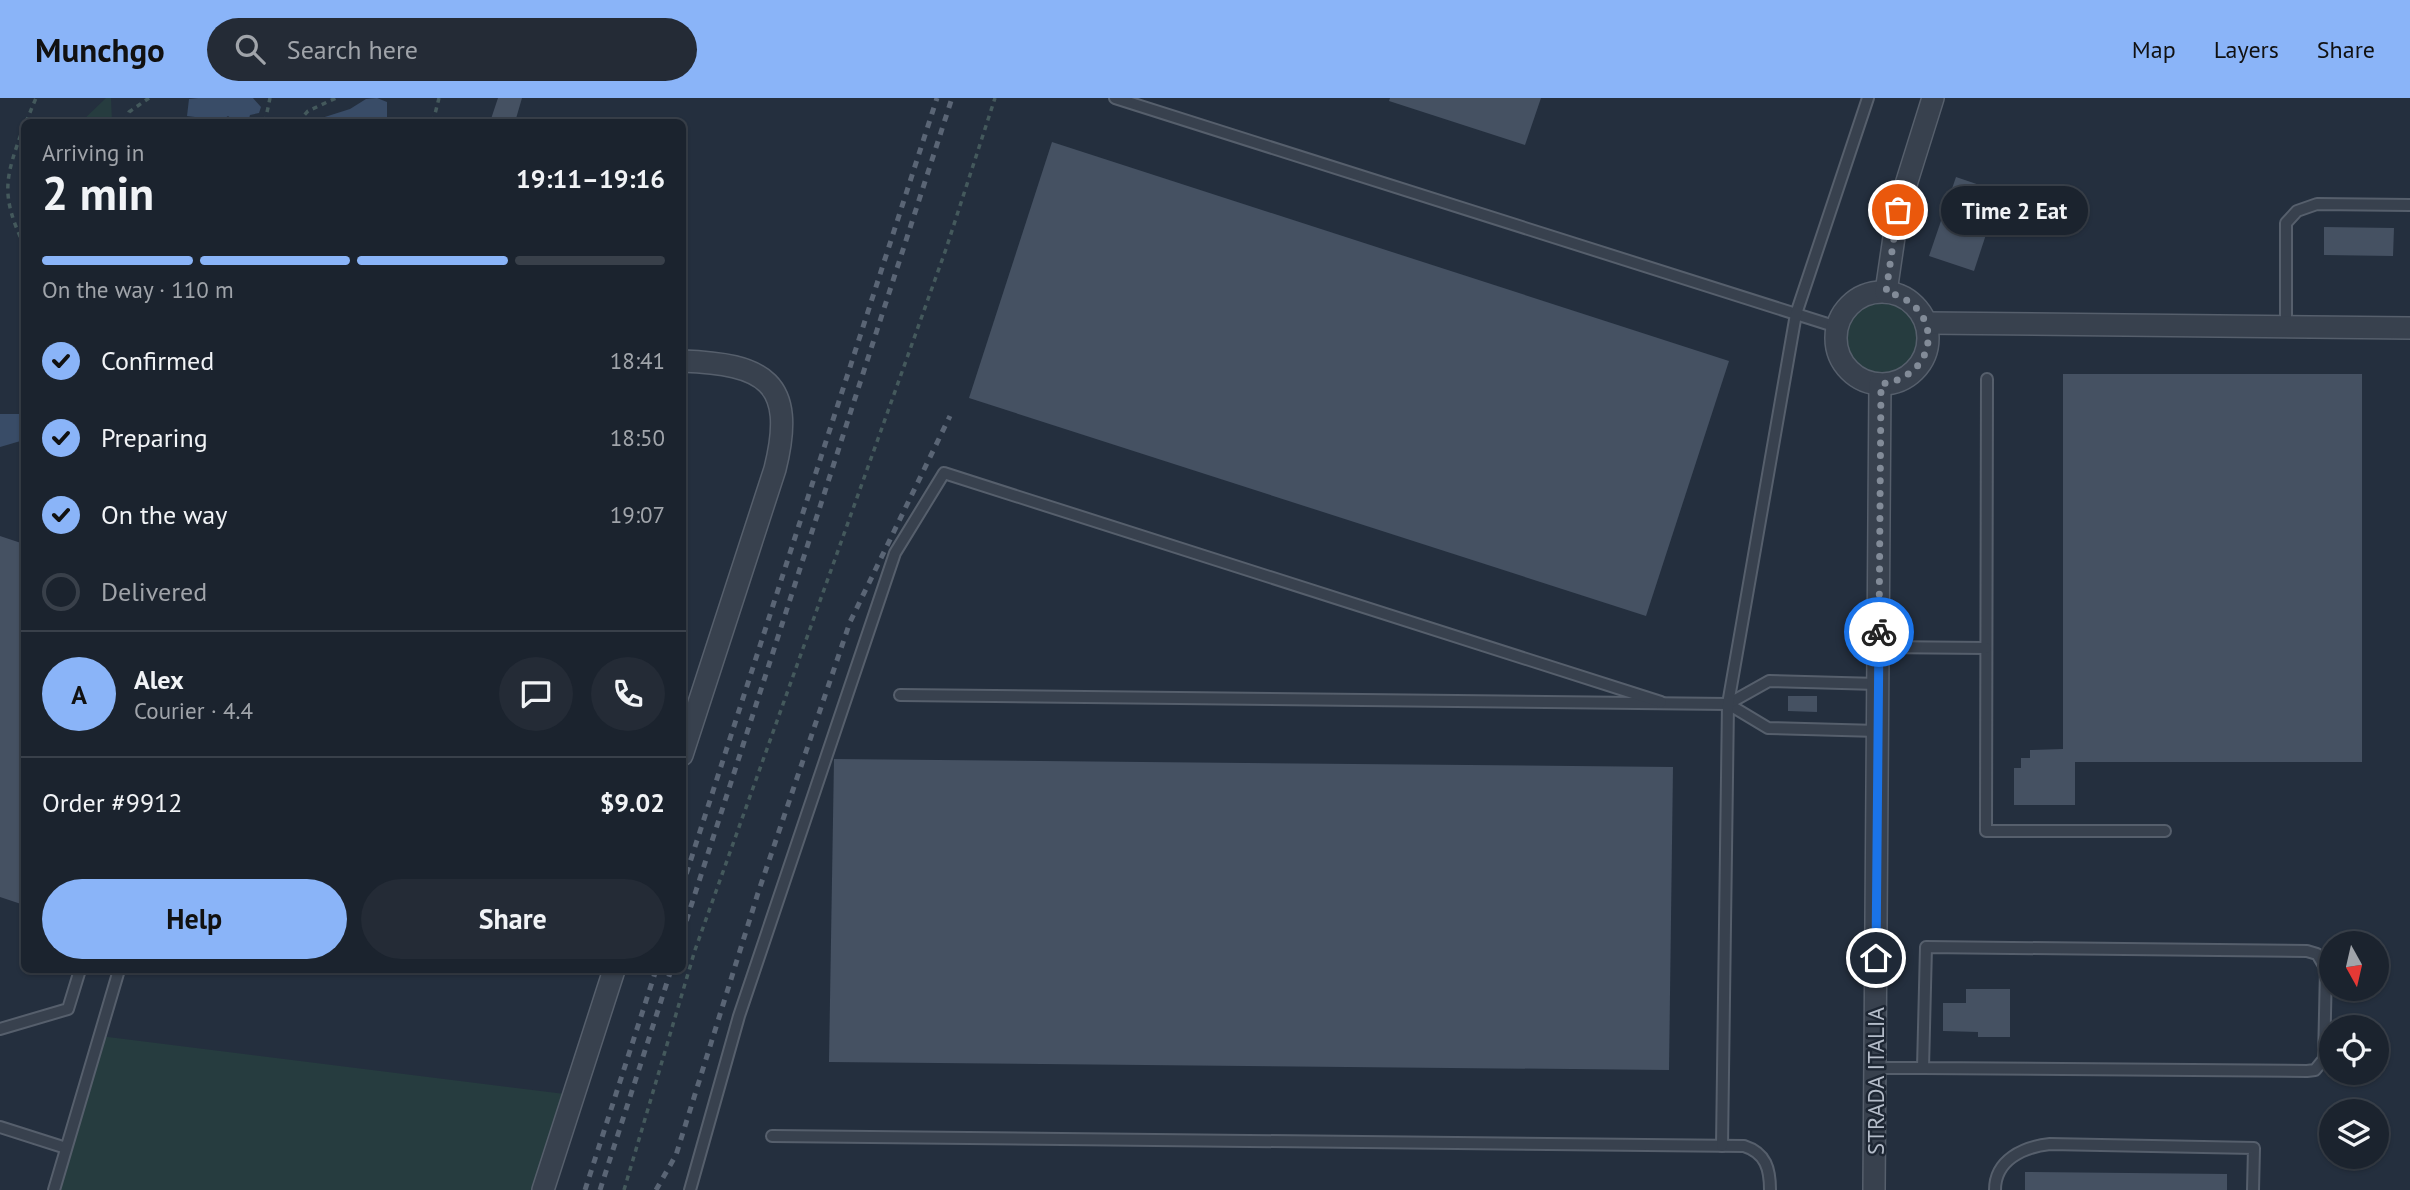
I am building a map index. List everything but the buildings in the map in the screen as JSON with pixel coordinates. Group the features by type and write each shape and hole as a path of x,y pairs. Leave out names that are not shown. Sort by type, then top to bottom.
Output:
{"street":[{"path":"1886,292 1898,210 1933,98"},
{"path":"1873,292 1886,292 1911,301 1926,323 1927,348 1915,370 1905,378 1881,384 1867,382 1845,366 1838,354 1837,327 1850,304 1873,292"},
{"path":"1926,323 2410,328"},
{"path":"686,361 727,365 762,376 773,387 778,398 782,426 775,469 686,743"},
{"name":"STRADA ITALIA","path":"1874,1190 1881,384"},
{"path":"543,1190 613,973"}],"lane":[{"path":"1115,98 1837,327"},
{"path":"1722,1146 1728,704 1796,314 1868,98"},
{"path":"2286,327 2286,223 2297,211 2316,204 2410,205"},
{"path":"1987,379 1986,831 2165,831"},
{"path":"690,1190 739,1016 895,553 944,473 1661,702"},
{"path":"1878,647 1986,648"},
{"path":"1728,704 1769,681 1878,684"},
{"path":"900,695 1728,704 1768,728 1878,731"},
{"path":"1875,1068 2315,1070 2324,1059 2326,969 2317,954 2306,951 1926,947 1923,1068"},
{"path":"0,1029 68,1009 79,973"},
{"path":"54,1190 118,973"},
{"path":"0,1127 66,1148"},
{"path":"772,1136 1744,1146 1763,1157 1768,1167 1770,1190"},
{"path":"1995,1190 1995,1179 2009,1159 2038,1145 2050,1144 2254,1148 2253,1190"}],"path":[{"path":"27,119 36,98"},
{"path":"127,119 128,112 149,98"},
{"path":"266,119 270,98"},
{"path":"301,119 308,111 336,98"},
{"path":"434,119 439,98"},
{"path":"624,1190 695,950 941,262 995,98"},
{"path":"21,136 6,183 11,216 21,238"}],"green space":[{"path":"106,98 111,98 112,119 84,119"},
{"path":"1882,292 1900,295 1915,305 1925,320 1928,338 1925,356 1915,371 1900,381 1882,384 1864,381 1849,371 1839,356 1836,338 1839,320 1849,305 1864,295"},
{"path":"100,1036 573,1095 543,1190 54,1190"}],"water":[{"path":"253,98 261,107 259,113 250,115 249,119 232,119 228,116 224,119 196,119 187,116 189,99"},
{"path":"377,98 387,102 389,119 318,119 350,109 366,99"},
{"path":"0,414 21,414 21,441 0,447"}],"railway":[{"path":"686,875 937,98"},
{"path":"686,922 952,98"},
{"path":"656,1190 676,1155 758,893 850,622 950,416"},
{"path":"585,1190 655,973"},
{"path":"600,1190 670,973"}],"way so far":[{"path":"1879,632 1881,384 1905,378 1915,370 1923,360 1928,335 1920,311 1911,301 1886,292 1898,210"}],"place":[{"name":"Time 2 Eat","path":"1898,210"}],"route":[{"path":"1876,958 1879,632"}]}
